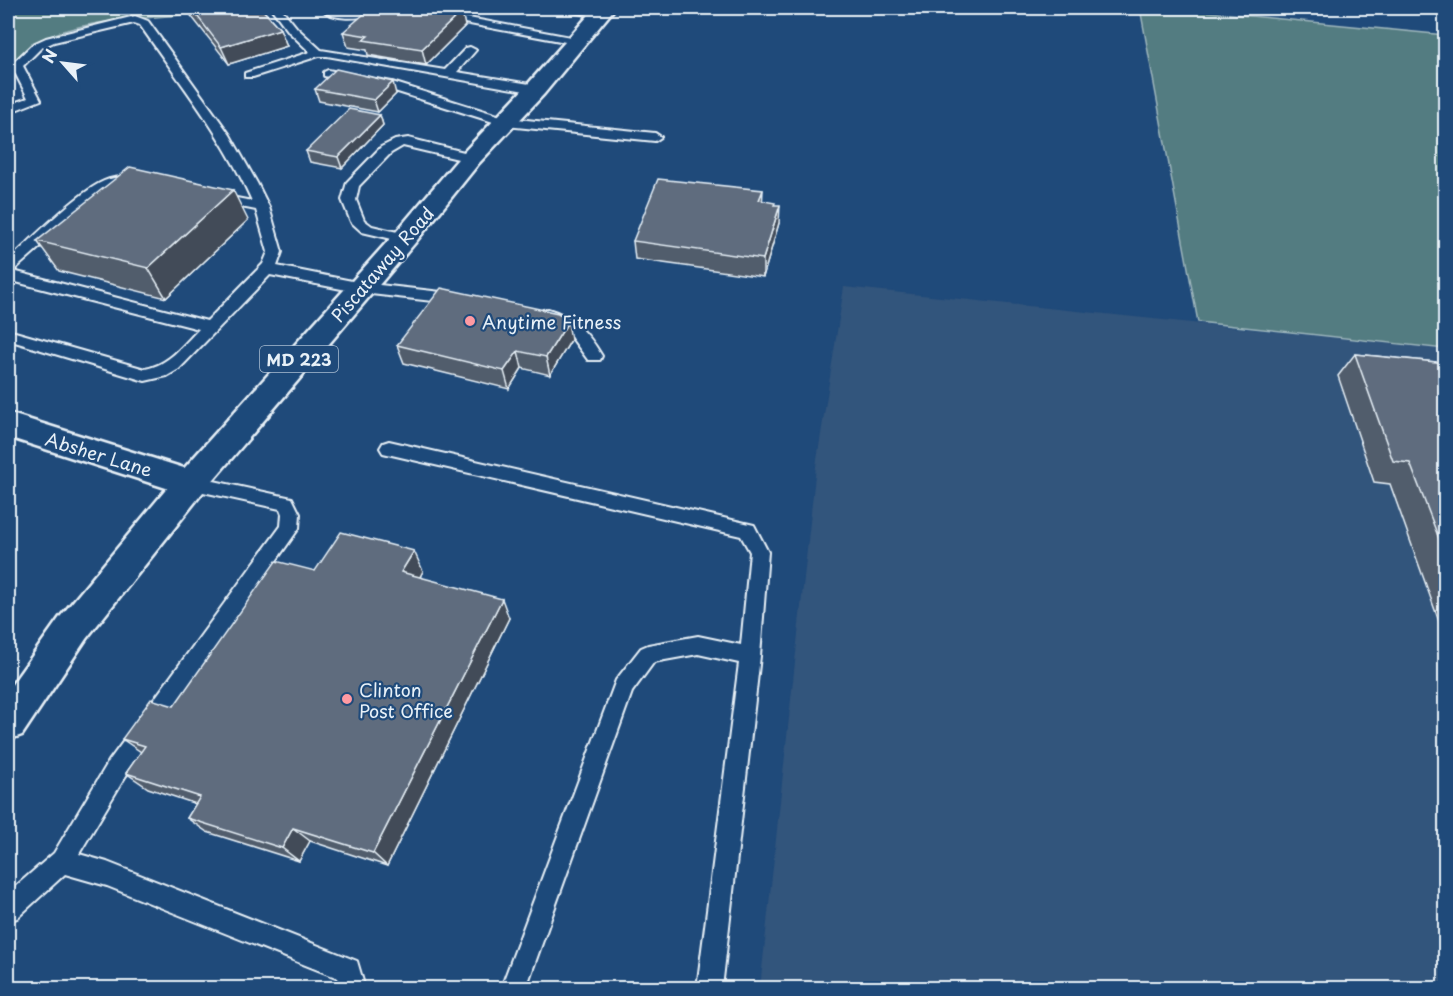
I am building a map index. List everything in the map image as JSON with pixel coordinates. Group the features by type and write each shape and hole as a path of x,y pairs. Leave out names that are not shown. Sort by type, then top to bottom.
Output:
{"main road":[{"name":"Piscataway Road","path":"8,722 73,628 191,483 362,288 471,158 536,89 602,11"},
{"name":"Absher Lane","path":"8,425 191,483"}],"lane":[{"path":"276,8 293,30 318,53"},
{"path":"326,8 329,11 345,14 400,10"},
{"path":"566,8 602,11"},
{"path":"430,14 576,41"},
{"path":"8,109 35,100 17,65 37,46 50,40 135,19 144,23 226,140 252,183 262,207 275,252 266,269 173,365 161,372 145,375 8,335"},
{"path":"449,73 470,50"},
{"path":"249,75 318,53 536,89"},
{"path":"328,74 388,85 506,122 655,137"},
{"path":"405,238 367,228 358,222 348,200 352,185 386,150 400,143 408,142 471,158"},
{"path":"8,268 94,192 110,182 125,180 148,184"},
{"path":"204,195 262,207"},
{"path":"266,269 362,288 474,301"},
{"path":"8,274 210,327"},
{"path":"530,308 563,320 585,341 594,356"},
{"path":"389,448 747,530 759,552 750,656 710,988"},
{"path":"8,909 62,861 117,769 290,528 291,514 286,503 191,483"},
{"path":"514,988 622,687 648,654 698,645 750,656"},
{"path":"62,861 107,874 348,970 353,988"}],"shaded area":[{"path":"844,287 1445,349 1445,988 760,988 816,466"}],"green space":[{"path":"8,8 180,8 182,15 82,26 44,39 28,48 8,67"},
{"path":"1140,8 1168,8 1445,35 1445,349 1198,322"}],"building":[{"path":"191,8 261,8 280,29 221,47"},
{"path":"371,8 445,8 462,11 422,49 363,40 368,36 343,32"},
{"path":"336,69 393,82 374,100 315,89"},
{"path":"349,109 380,115 338,157 306,151"},
{"path":"130,167 233,190 148,268 37,241"},
{"path":"658,179 763,190 759,200 780,205 763,259 633,241"},
{"path":"441,288 558,313 568,322 546,357 518,351 504,371 397,345"},
{"path":"1355,354 1446,363 1446,557 1410,463 1393,461"},
{"path":"341,532 414,551 401,572 502,599 373,853 293,828 282,848 187,818 200,797 126,773 145,746 122,739 151,699 174,706 276,561 315,571"}],"place":[{"name":"Anytime Fitness","path":"470,321"},
{"name":"Clinton Post Office","path":"347,699"}]}
